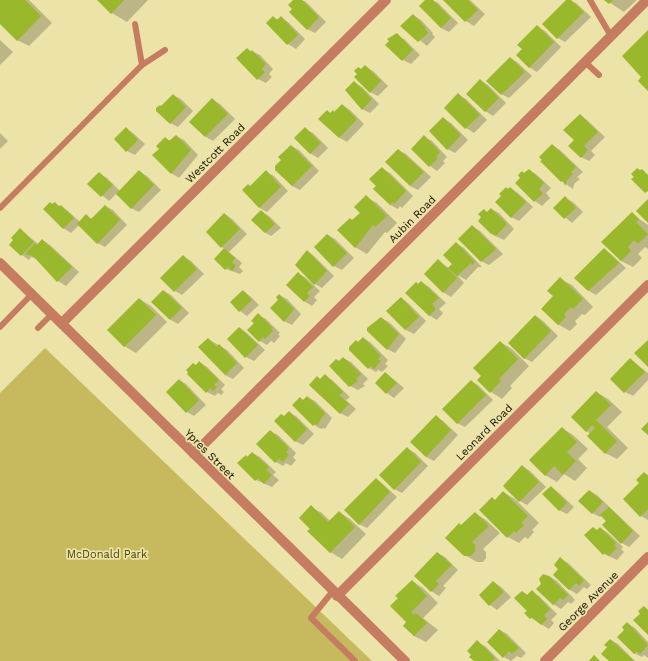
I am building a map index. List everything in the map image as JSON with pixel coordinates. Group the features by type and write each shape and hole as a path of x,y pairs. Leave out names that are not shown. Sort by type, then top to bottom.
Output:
{"street":[{"name":"Westcott Road","path":"62,323 386,0"},
{"name":"Aubin Road","path":"194,454 647,0"},
{"name":"Ypres Street","path":"0,263 405,661"},
{"name":"Leonard Road","path":"335,593 648,285"},
{"name":"George Avenue","path":"545,661 648,557"}],"lane":[{"path":"590,0 611,36"},
{"path":"135,24 142,65"},
{"path":"0,208 142,65 165,50"},
{"path":"585,62 599,75"},
{"path":"0,327 32,294"},
{"path":"38,328 52,314"},
{"path":"335,593 311,618 355,661"}],"green space":[{"name":"McDonald Park","path":"45,348 372,661 0,661 0,393"}],"building":[{"path":"0,0 25,0 41,16 17,41 0,24"},
{"path":"97,0 124,0 111,14"},
{"path":"293,0 302,0 319,17 307,30 289,12 292,9 288,5"},
{"path":"425,0 433,0 451,18 441,28 419,6"},
{"path":"443,0 468,0 478,10 465,22"},
{"path":"566,0 571,0 584,12 557,39 542,24"},
{"path":"604,0 613,0 609,4"},
{"path":"413,14 426,28 425,29 428,33 418,42 400,26"},
{"path":"273,16 277,20 281,16 298,35 287,45 266,23"},
{"path":"537,25 554,42 529,68 516,55 522,49 517,45"},
{"path":"648,30 648,91 638,81 641,77 622,56"},
{"path":"397,33 413,50 402,61 385,45 389,41 387,39"},
{"path":"247,48 251,52 252,50 266,64 262,69 265,72 257,80 236,58"},
{"path":"510,57 525,72 501,95 486,81"},
{"path":"365,65 381,81 370,93 354,77 357,74 354,71 358,67 361,69"},
{"path":"480,79 499,98 485,112 466,94"},
{"path":"354,81 372,99 362,110 345,90"},
{"path":"458,93 480,115 465,129 444,108"},
{"path":"173,94 186,107 170,124 156,111 156,108 160,105 161,106"},
{"path":"212,98 228,114 205,137 189,122"},
{"path":"342,104 357,119 339,138 318,119 327,110 330,113 333,110 334,112"},
{"path":"580,114 598,132 584,146 588,150 581,158 568,146 574,140 563,130"},
{"path":"443,117 461,135 447,150 429,131"},
{"path":"126,127 138,140 126,152 114,139"},
{"path":"305,127 321,143 310,154 294,138"},
{"path":"176,135 191,150 171,174 152,155 159,149 156,146 165,137 169,141"},
{"path":"424,135 440,152 436,157 438,158 429,167 411,149"},
{"path":"552,144 576,167 571,172 573,174 567,180 565,186 563,180 561,182 540,161 542,160 539,157"},
{"path":"291,145 312,166 292,186 275,170 275,166 281,160 278,157"},
{"path":"398,149 424,172 410,186 385,162"},
{"path":"382,167 406,191 394,204 392,202 390,205 373,189 376,186 369,179"},
{"path":"637,168 640,170 642,169 648,175 648,191 645,193 631,179 634,177 631,174"},
{"path":"529,169 544,183 539,189 543,193 534,202 515,183 520,178 518,175 522,171 524,173"},
{"path":"139,170 154,185 131,209 116,194"},
{"path":"266,170 281,187 259,208 242,190 248,184 250,186"},
{"path":"99,172 113,185 101,197 87,184"},
{"path":"506,187 508,189 510,187 526,202 511,218 495,202 501,196 499,194"},
{"path":"366,195 387,216 375,227 373,225 355,248 337,230 350,218 352,220 360,213 354,207"},
{"path":"565,196 576,208 564,219 553,208"},
{"path":"648,199 648,223 636,211"},
{"path":"50,202 52,204 55,202 59,207 61,205 74,218 63,229 43,209"},
{"path":"105,205 120,220 97,244 77,224 86,214 91,219"},
{"path":"491,208 507,224 496,236 492,233 491,234 478,221 481,217 478,214 484,209 487,212"},
{"path":"261,210 275,224 265,233 251,220"},
{"path":"632,212 639,219 636,222 648,234 638,244 634,240 628,247 631,251 621,261 601,242"},
{"path":"224,213 240,229 221,248 206,232"},
{"path":"472,225 496,249 481,262 458,239"},
{"path":"20,228 34,242 21,256 9,245 13,240 11,238"},
{"path":"327,234 347,253 333,267 314,247"},
{"path":"42,239 72,267 57,282 33,256 25,254 35,243 37,245"},
{"path":"456,242 475,262 472,265 471,263 457,276 448,268 452,264 443,255"},
{"path":"224,248 235,258 232,262 236,266 232,271 228,267 225,270 214,259"},
{"path":"604,248 619,263 588,291 574,278"},
{"path":"307,250 327,271 314,285 295,265"},
{"path":"183,255 197,269 174,292 160,278"},
{"path":"438,259 457,278 443,293 424,274"},
{"path":"298,272 313,287 307,293 310,296 304,302 286,285"},
{"path":"560,277 583,299 573,309 571,307 564,314 566,317 558,325 541,309 553,296 547,291"},
{"path":"421,281 439,298 432,304 436,309 429,316 405,293 416,282 418,284"},
{"path":"163,290 182,308 170,320 151,302"},
{"path":"243,290 252,300 239,312 230,302"},
{"path":"279,294 294,309 284,322 270,308 278,300 276,297"},
{"path":"401,297 419,317 405,330 386,311"},
{"path":"139,298 156,315 124,347 107,330"},
{"path":"258,313 273,328 271,329 273,331 265,339 263,337 259,342 247,330 254,323 251,321"},
{"path":"535,315 551,331 524,359 508,343"},
{"path":"381,317 399,334 387,350 367,331 367,328"},
{"path":"239,327 258,345 245,358 227,339"},
{"path":"363,337 381,356 378,359 381,361 374,369 371,366 368,369 349,350 349,347 356,340 358,342"},
{"path":"208,338 217,347 219,344 237,363 225,375 198,347"},
{"path":"648,340 648,367 634,353"},
{"path":"500,341 518,359 499,379 501,381 490,393 477,380 481,376 473,368"},
{"path":"343,357 361,374 356,379 358,381 349,387 329,366 336,359 339,361"},
{"path":"630,358 645,372 624,393 610,379"},
{"path":"199,361 219,380 214,385 217,387 213,391 210,388 206,393 187,374 188,372 186,370 193,363 196,365"},
{"path":"385,372 397,383 386,394 375,383"},
{"path":"325,374 343,392 339,395 349,404 340,414 309,385 317,376 320,379"},
{"path":"179,379 199,400 186,413 166,392"},
{"path":"471,380 486,395 457,424 442,409"},
{"path":"596,391 611,405 596,420 617,441 605,454 587,436 595,428 592,425 586,432 571,417"},
{"path":"307,396 325,413 317,425 315,424 313,426 292,405 300,397 303,400"},
{"path":"289,411 307,429 295,442 274,421 281,414 284,416"},
{"path":"436,415 451,430 426,457 410,442"},
{"path":"648,422 648,435 641,429"},
{"path":"562,427 577,442 567,452 576,461 563,475 554,466 545,476 529,460"},
{"path":"270,430 289,448 286,452 289,455 283,462 279,459 275,463 256,444"},
{"path":"407,447 421,462 394,490 379,475"},
{"path":"252,452 269,467 266,470 272,475 264,484 258,478 255,481 237,463"},
{"path":"522,465 539,482 519,502 503,486"},
{"path":"644,472 648,476 648,509 640,517 623,499 639,483 636,480"},
{"path":"376,478 390,492 359,525 344,510"},
{"path":"551,486 567,503 559,511 542,494"},
{"path":"589,490 603,502 592,514 578,501"},
{"path":"503,491 528,516 521,523 524,525 516,533 514,531 507,538 479,510 492,497 495,500"},
{"path":"311,505 328,522 339,511 355,527 330,553 307,531 310,529 299,518"},
{"path":"609,507 633,531 621,544 602,525 606,521 600,515"},
{"path":"475,512 489,526 472,542 475,545 475,551 471,556 464,556 445,538 459,523 461,525"},
{"path":"593,527 597,530 600,527 616,543 614,545 617,548 609,556 605,553 603,555 584,535"},
{"path":"437,552 452,565 436,581 439,584 431,592 414,576"},
{"path":"560,557 584,580 579,586 576,583 569,590 553,575 558,569 554,565"},
{"path":"543,574 549,576 568,595 563,600 560,598 553,605 536,589 541,584 539,579"},
{"path":"412,580 427,596 411,612 414,615 416,613 427,623 414,636 403,626 406,622 390,606 398,598 395,596"},
{"path":"493,581 504,592 489,606 479,595"},
{"path":"532,590 550,609 544,615 547,619 541,625 532,617 530,619 524,613 527,611 514,598 522,591 527,595"},
{"path":"644,606 648,610 648,635 633,620 640,614 638,611"},
{"path":"627,622 648,645 640,654 637,651 634,654 617,637 624,630 622,627"},
{"path":"499,629 519,648 512,654 509,651 503,658 487,642"},
{"path":"610,639 634,661 609,661 601,654 607,647 604,645"},
{"path":"477,640 495,658 492,661 474,661 469,657 471,655 467,651"},
{"path":"594,655 600,661 589,661"}]}
